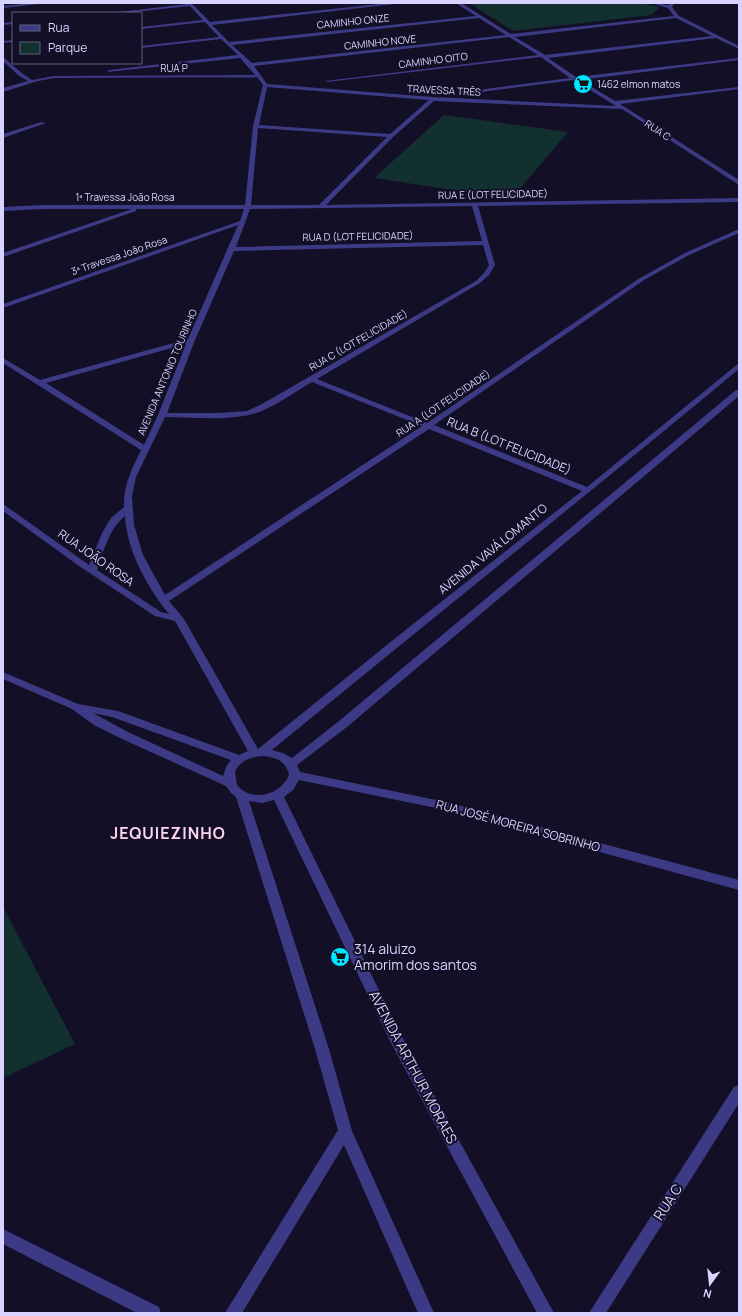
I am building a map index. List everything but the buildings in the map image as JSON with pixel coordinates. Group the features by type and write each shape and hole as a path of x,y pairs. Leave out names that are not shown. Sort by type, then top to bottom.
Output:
{"street":[{"path":"3,7 46,3"},
{"path":"142,28 207,23 401,3"},
{"name":"RUA C","path":"458,3 543,56 576,79 739,183"},
{"path":"653,3 671,5 677,17 739,48"},
{"path":"121,12 190,4 207,23 251,65 265,85"},
{"path":"318,7 323,11"},
{"name":"CAMINHO ONZE","path":"228,44 480,17"},
{"name":"CAMINHO NOVE","path":"251,65 677,17"},
{"name":"CAMINHO OITO","path":"327,82 717,37"},
{"path":"142,47 222,38"},
{"path":"109,71 241,56"},
{"path":"3,58 21,75 31,81"},
{"path":"481,90 739,59"},
{"name":"RUA P","path":"3,90 31,81 54,77 259,76"},
{"name":"TRAVESSA TRÊS","path":"265,85 433,99 623,108"},
{"name":"AVENIDA ANTONIO TOURINHO","path":"258,752 179,619 164,600 138,555 130,525 128,496 132,477 162,415 191,340 232,249 248,207 256,126 265,85"},
{"path":"614,103 739,88"},
{"path":"321,207 392,136 433,99"},
{"path":"3,136 43,123"},
{"path":"256,126 392,136"},
{"name":"RUA E (LOT FELICIDADE)","path":"248,207 739,200"},
{"name":"RUA C (LOT FELICIDADE)","path":"162,415 219,415 248,413 265,406 478,282 487,274 492,264 474,204"},
{"name":"1ª Travessa João Rosa","path":"3,209 43,207 248,207"},
{"path":"3,255 142,207"},
{"name":"3ª Travessa João Rosa","path":"3,306 242,222"},
{"name":"RUA A (LOT FELICIDADE)","path":"164,600 428,426 642,279 686,254 739,231"},
{"name":"RUA D (LOT FELICIDADE)","path":"232,249 485,243"},
{"path":"39,383 191,340"},
{"path":"3,360 145,448"},
{"name":"AVENIDA VAVÁ LOMANTO","path":"258,752 588,490 739,365"},
{"name":"RUA B (LOT FELICIDADE)","path":"311,379 588,490"},
{"path":"291,764 343,724 739,392"},
{"name":"RUA JOÃO ROSA","path":"3,507 92,570 158,614 179,619"},
{"path":"92,570 106,533 114,520 129,508"},
{"path":"3,675 76,707 98,722 118,732 230,783"},
{"path":"76,707 92,708 114,714 239,759"},
{"path":"258,752 279,755 291,764 295,775 289,787 277,795 265,798 252,798 241,794 234,789 230,783 229,775 232,766 239,759 258,752"},
{"name":"RUA JOSÉ MOREIRA SOBRINHO","path":"295,775 446,806 739,885"},
{"path":"241,794 319,1041 345,1131 426,1313"},
{"name":"AVENIDA ARTHUR MORAES","path":"277,795 395,1037 546,1313"},
{"name":"RUA C","path":"597,1313 739,1092"},
{"path":"233,1313 345,1131"},
{"path":"3,1236 153,1313"}],"green space":[{"path":"469,3 641,3 660,7 651,15 513,31"},
{"path":"444,115 568,132 511,199 374,178"},
{"path":"3,907 75,1044 3,1078"}],"place":[{"name":"1462 elmon matos","path":"583,84"},
{"name":"314 aluizo Amorim dos santos","path":"340,957"}],"district":[{"name":"JEQUIEZINHO","path":"168,833"}]}
